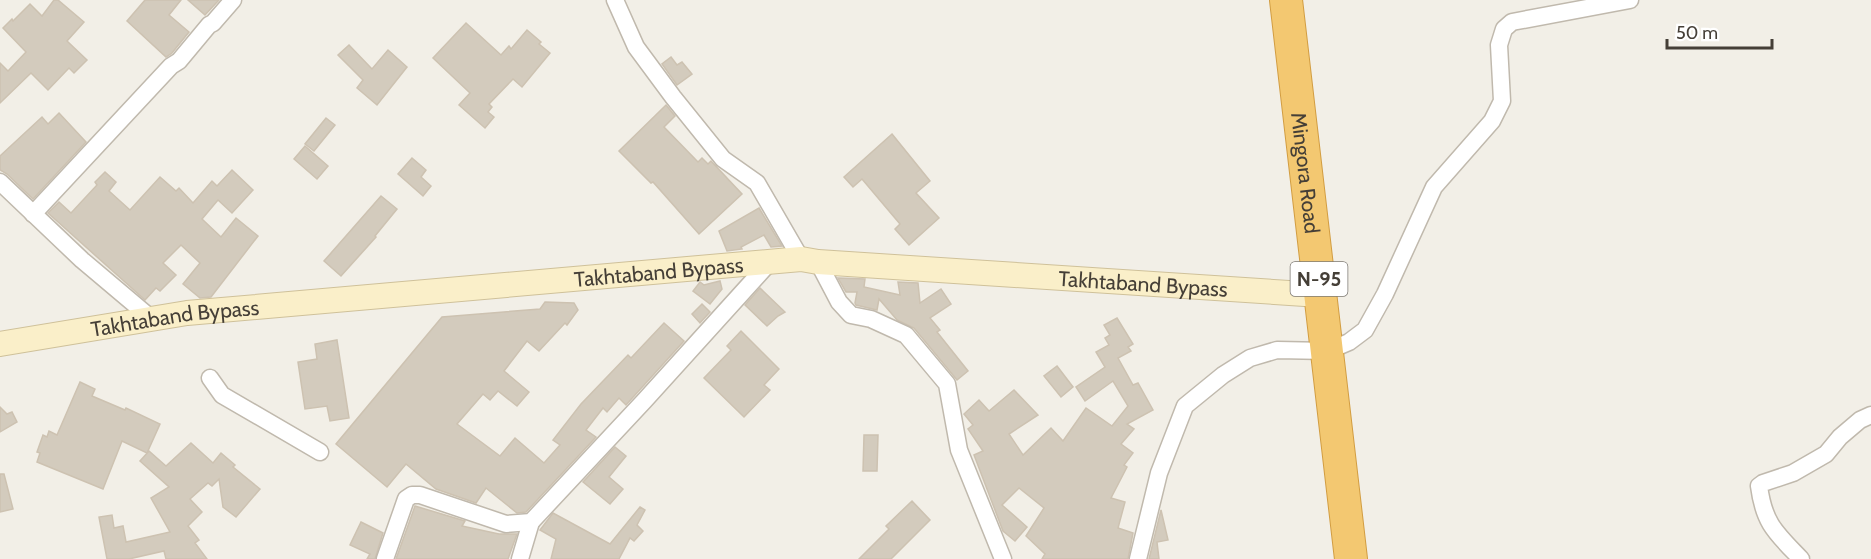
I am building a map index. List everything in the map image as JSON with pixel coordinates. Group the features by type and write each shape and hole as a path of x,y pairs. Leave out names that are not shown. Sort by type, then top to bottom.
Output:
{"highway":[{"name":"Mingora Road","path":"1286,0 1351,559"}],"main road":[{"name":"Takhtaband Bypass","path":"0,344 187,313 810,261 1320,295"}],"street":[{"path":"33,214 171,66 179,61 208,25 213,23 233,0"},
{"path":"615,0 636,47 723,159 757,183 838,302 851,315 871,319 906,335 947,384 959,450 1003,559"},
{"path":"1138,559 1159,473 1185,405 1223,375 1250,358 1277,350 1328,351 1349,342 1365,330 1385,294 1434,187 1492,121 1502,101 1499,45 1504,28 1512,22 1630,0"},
{"path":"0,182 82,260 152,319"},
{"path":"520,559 531,522 769,263"},
{"path":"210,378 222,394 320,452"},
{"path":"1801,559 1771,528 1759,486 1769,480 1793,473 1826,454 1840,437 1860,420 1871,415"},
{"path":"385,559 406,499 412,495 506,524 531,522"}],"building":[{"path":"54,0 58,0 84,22 67,41 87,60 74,73 69,68 48,90 31,73 0,103 0,63 8,71 26,52 3,28 30,4 42,16"},
{"path":"145,0 181,0 169,15 189,32 166,57 127,21"},
{"path":"188,0 219,0 205,15"},
{"path":"466,23 501,55 509,46 511,49 527,30 550,53 522,87 513,79 489,104 492,107 488,112 494,117 485,128 459,105 470,93 433,58"},
{"path":"349,45 372,69 388,50 407,67 377,105 357,88 363,80 338,55"},
{"path":"671,57 677,65 682,62 692,74 677,85 662,64"},
{"path":"666,105 675,116 664,127 698,162 702,158 708,164 711,161 742,194 699,234 653,182 651,183 619,151"},
{"path":"59,113 86,142 33,199 0,170 0,156 42,117 48,124"},
{"path":"326,118 335,125 314,151 305,144"},
{"path":"892,134 930,181 916,193 939,218 909,245 895,229 900,224 862,179 853,187 844,177"},
{"path":"305,146 328,166 317,179 294,159"},
{"path":"412,158 426,170 421,177 431,186 423,196 398,174"},
{"path":"232,170 253,190 232,213 218,200 202,219 221,237 236,218 258,236 211,297 200,298 183,284 200,263 181,245 163,263 176,275 160,291 156,288 145,300 48,213 59,202 71,213 97,185 95,182 105,172 116,182 109,191 130,210 160,177 176,191 179,188 193,203 212,181 217,186"},
{"path":"381,196 397,209 376,237 341,276 324,261"},
{"path":"759,208 782,246 771,247 764,235 741,247 742,249 727,251 719,231"},
{"path":"838,278 865,279 864,287 900,295 898,282 918,283 920,303 941,289 951,304 930,318 940,330 937,332 968,371 957,380 914,328 897,320 879,299 877,310 856,305 857,292 846,292"},
{"path":"720,281 722,289 710,304 693,291 700,282 704,285"},
{"path":"760,288 785,312 767,326 745,305"},
{"path":"545,302 574,303 578,310 567,325 565,323 539,351 527,341 504,371 529,392 517,406 498,391 490,400 483,394 457,424 500,456 515,438 544,463 560,445 553,440 581,404 628,355 631,358 664,323 684,341 626,405 619,398 607,412 603,408 586,430 596,437 526,512 517,513 486,488 476,503 436,489 406,464 387,487 336,444 442,317 540,309"},
{"path":"702,304 710,312 700,323 692,314"},
{"path":"1117,318 1133,344 1128,347 1131,351 1118,358 1133,385 1138,383 1153,410 1127,424 1134,429 1121,444 1133,453 1124,465 1127,467 1111,498 1125,502 1118,528 1133,533 1128,559 1042,559 1045,554 1026,536 1044,508 1019,488 1002,505 1027,527 1015,541 1003,531 974,455 983,451 968,429 973,425 964,414 979,400 989,411 1014,390 1038,415 1009,434 1023,455 1051,428 1063,441 1086,408 1112,426 1128,406 1113,381 1085,401 1076,387 1105,367 1096,352 1109,345 1105,338 1110,335 1104,325"},
{"path":"741,331 779,369 764,385 770,390 744,417 704,378 731,350 727,346"},
{"path":"337,340 349,418 330,421 327,406 305,409 298,362 317,359 315,344"},
{"path":"1057,366 1073,387 1061,397 1044,376"},
{"path":"80,382 95,389 92,396 125,410 126,408 160,424 147,453 122,441 103,489 37,462 40,453 37,452 43,435 47,437 49,431 57,435"},
{"path":"0,407 7,414 12,412 17,422 0,432"},
{"path":"864,435 878,435 877,471 863,471"},
{"path":"191,443 213,463 221,453 235,465 233,467 260,489 236,517 223,507 219,479 212,486 208,483 190,499 202,512 188,526 199,540 195,543 207,559 166,559 164,551 129,559 107,559 99,517 112,515 114,528 123,526 126,542 170,532 151,498 169,487 140,461 149,451 166,466"},
{"path":"615,447 626,456 609,477 623,489 610,504 583,482"},
{"path":"0,474 4,474 13,509 0,512"},
{"path":"912,501 930,520 891,559 859,559 889,529 886,526"},
{"path":"415,506 465,521 462,526 499,534 517,534 508,559 396,559"},
{"path":"640,507 645,510 637,525 643,531 634,541 630,538 619,559 551,559 556,539 540,530 553,513 610,544"},
{"path":"1161,510 1168,540 1157,542 1159,559 1149,559"},
{"path":"361,522 383,533 375,559 367,559 370,554 350,545"}]}
